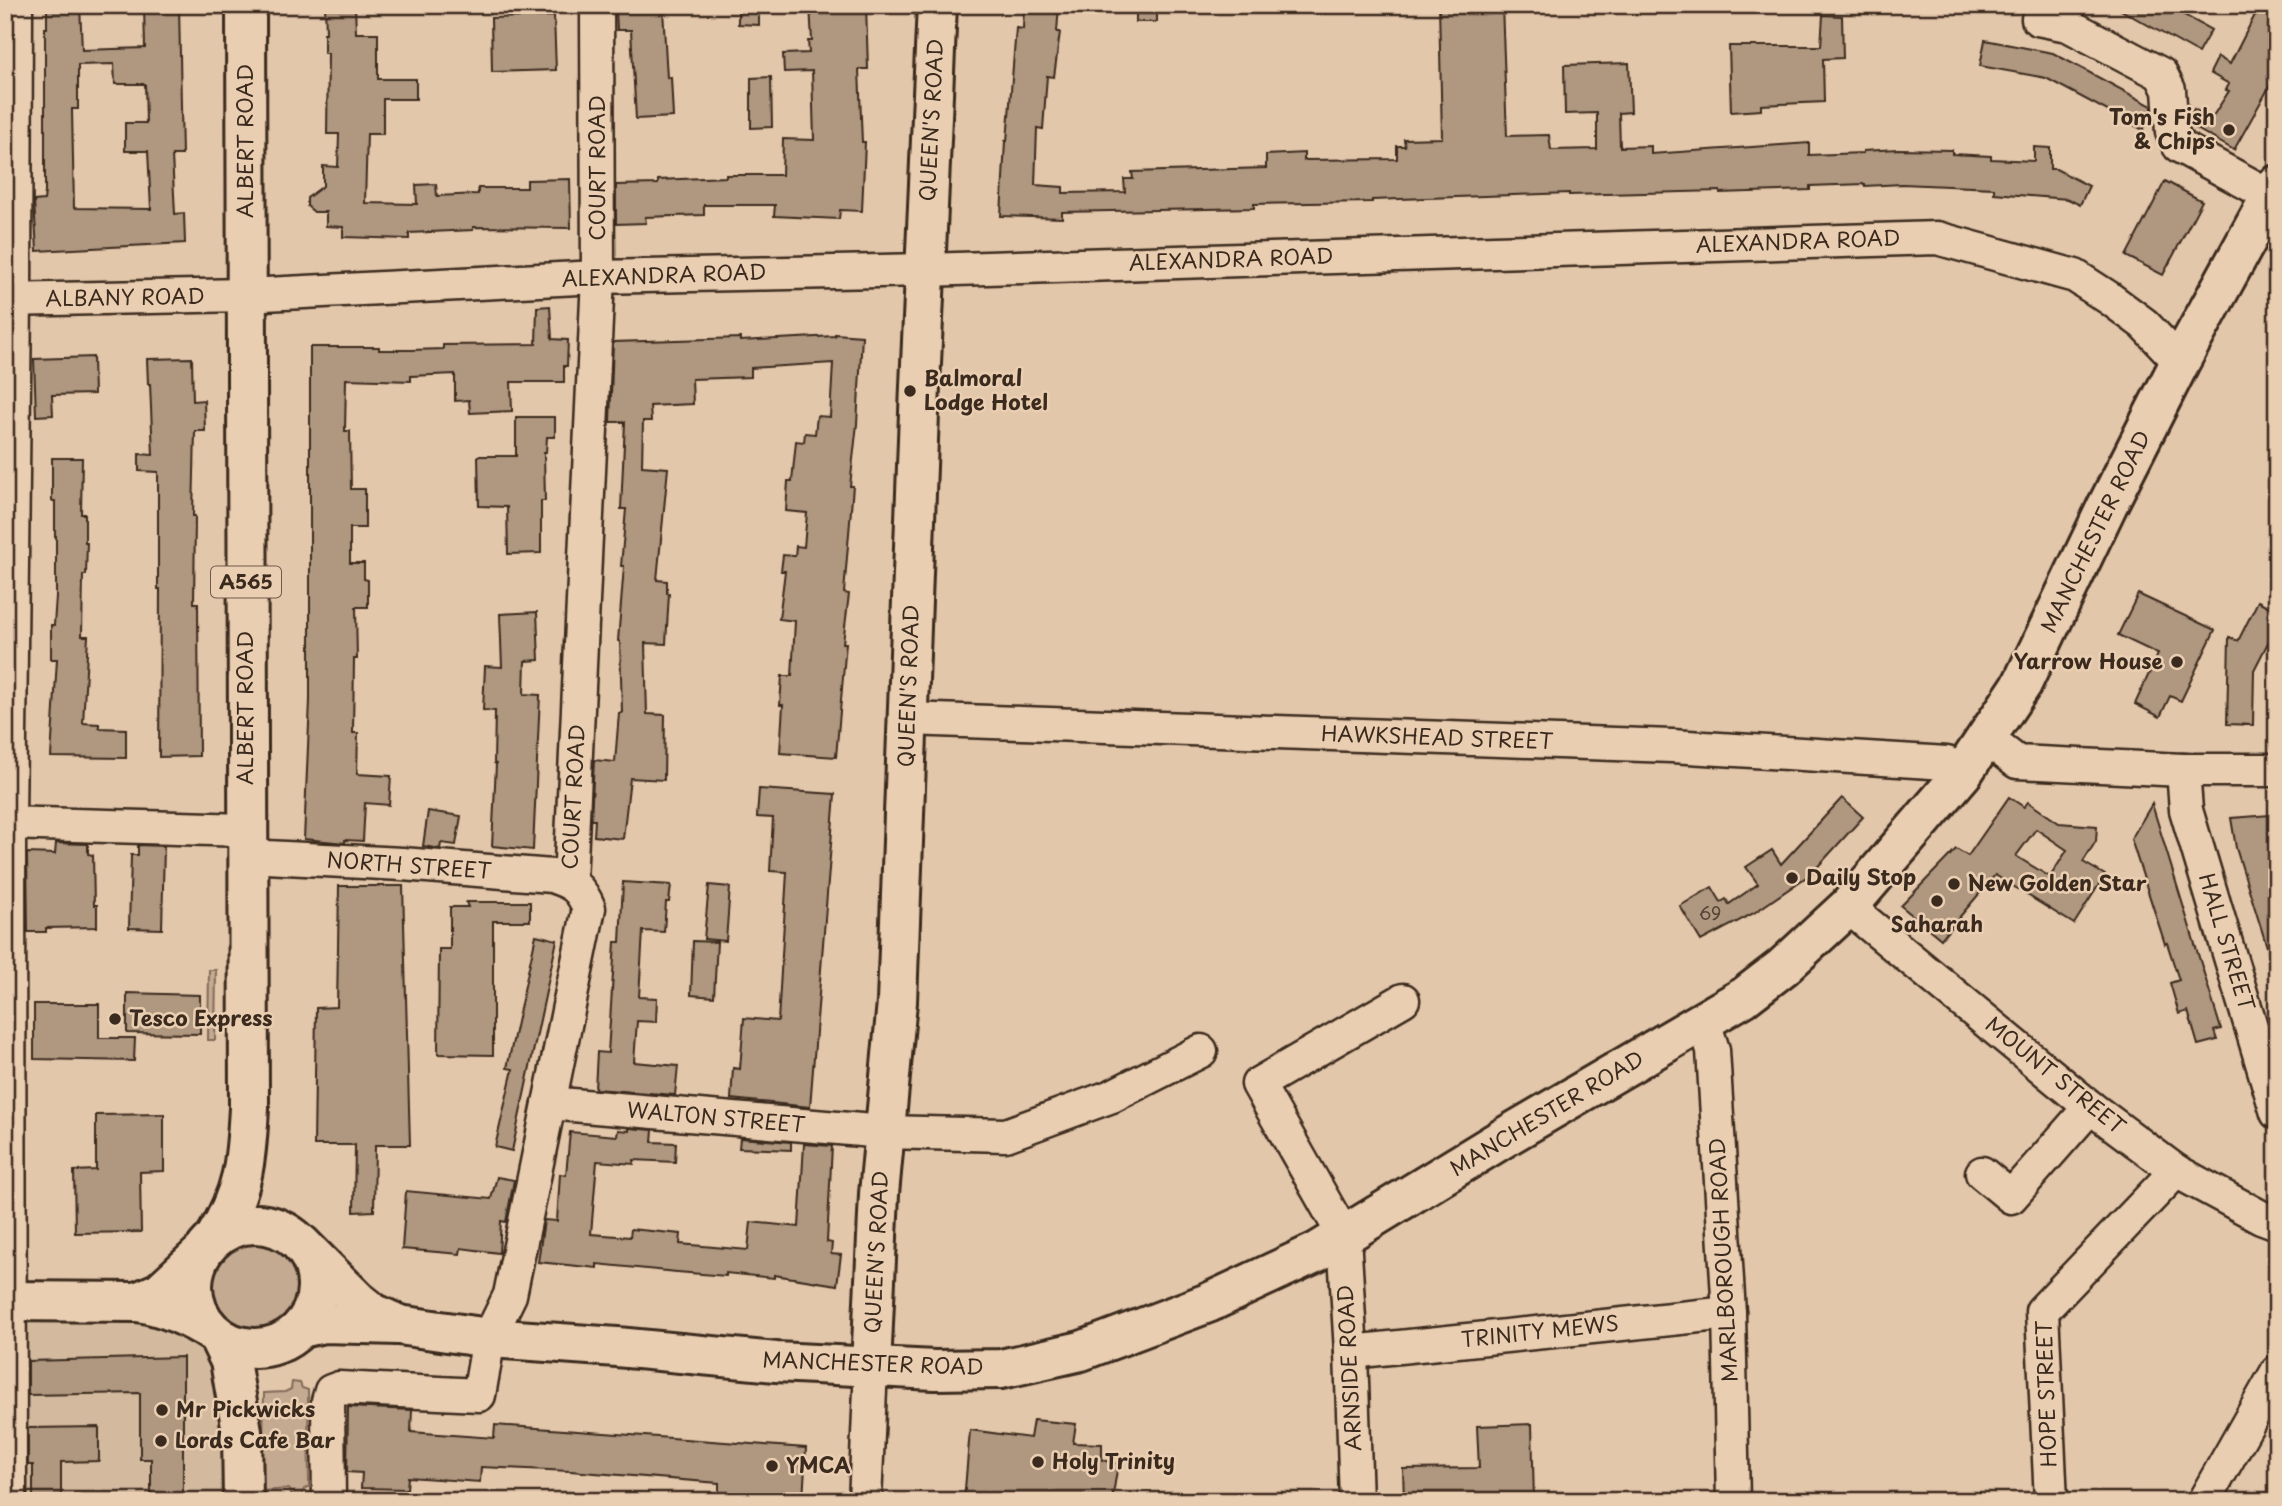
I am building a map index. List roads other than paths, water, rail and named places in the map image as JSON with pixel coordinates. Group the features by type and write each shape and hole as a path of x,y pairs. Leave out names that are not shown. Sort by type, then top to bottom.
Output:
{"main road":[{"name":"ALBERT ROAD","path":"209,1246 235,1201 246,1159 249,1108 246,5"},
{"name":"QUEEN'S ROAD","path":"871,1367 884,1132 897,1002 937,5"},
{"name":"MANCHESTER ROAD","path":"293,1334 324,1323 399,1325 489,1338 776,1362 935,1370 1001,1368 1081,1351 1208,1303 1317,1252 1510,1134 1744,997 1783,967 1848,907 1962,774 2022,684 2107,506 2180,362 2274,190"},
{"name":"ALBERT ROAD","path":"246,1159 262,1198 298,1241"},
{"path":"137,1302 160,1292 209,1246 233,1228 254,1224 276,1227 298,1241"},
{"name":"MANCHESTER ROAD","path":"298,1241 358,1301 399,1325"},
{"name":"A565","path":"242,1431 262,1370 274,1350 293,1334 312,1312 317,1295 317,1276 311,1259 298,1241"},
{"name":"A565","path":"209,1246 195,1269 195,1304 230,1361 242,1431 243,1501"},
{"path":"8,1301 137,1302 164,1308 234,1345 250,1348 268,1347 293,1334"}],"street":[{"path":"10,1501 7,823 10,300 16,5"},
{"name":"COURT ROAD","path":"329,1501 328,1401 331,1391 339,1388 479,1395 489,1338 510,1295 589,908 583,894 570,882 598,277 597,5"},
{"path":"2038,19 2068,25 2161,74 2169,90 2172,132 2179,146 2274,190"},
{"name":"ALEXANDRA ROAD","path":"246,295 598,277 925,270 1937,237 2075,276 2144,324 2180,362"},
{"name":"ALBANY ROAD","path":"10,300 246,295"},
{"name":"HAWKSHEAD STREET","path":"908,719 1686,747 1947,763 1962,774"},
{"path":"1987,739 2017,762 2183,770 2277,771"},
{"name":"HALL STREET","path":"2183,770 2186,810 2277,1113"},
{"name":"NORTH STREET","path":"7,823 247,843 429,866 552,876 570,882"},
{"name":"MOUNT STREET","path":"1848,907 2090,1107 2176,1171 2277,1223"},
{"path":"1344,1236 1258,1084 1404,1000"},
{"name":"MARLBOROUGH ROAD","path":"1704,1022 1713,1050 1729,1312 1733,1501"},
{"name":"WALTON STREET","path":"549,1103 884,1132 1006,1135 1112,1096 1201,1051"},
{"path":"1982,1172 2011,1197 2090,1107"},
{"name":"HOPE STREET","path":"2051,1501 2042,1311 2176,1171"},
{"name":"ARNSIDE ROAD","path":"1344,1236 1356,1501"},
{"name":"TRINITY MEWS","path":"1351,1352 1729,1312"},
{"path":"865,1501 871,1367"},
{"path":"2204,1501 2277,1372"}],"place":[{"name":"Tom's Fish & Chips","path":"2229,130"},
{"name":"Balmoral Lodge Hotel","path":"910,391"},
{"name":"Yarrow House","path":"2177,662"},
{"name":"Daily Stop","path":"1792,878"},
{"name":"New Golden Star","path":"1954,884"},
{"name":"Saharah","path":"1937,901"},
{"name":"Tesco Express","path":"115,1019"},
{"name":"Mr Pickwicks","path":"162,1410"},
{"name":"Lords Cafe Bar","path":"161,1441"},
{"name":"Holy Trinity","path":"1038,1462"},
{"name":"YMCA","path":"772,1466"}]}
